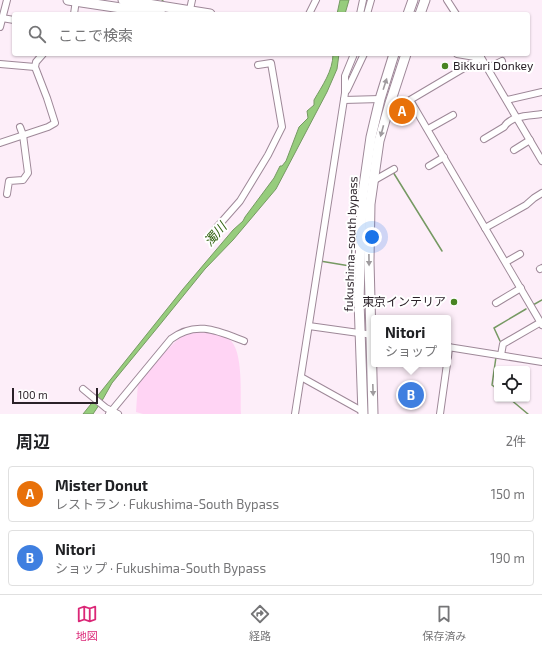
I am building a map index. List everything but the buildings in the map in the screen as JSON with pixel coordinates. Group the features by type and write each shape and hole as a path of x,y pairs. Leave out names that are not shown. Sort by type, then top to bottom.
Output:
{"highway":[{"path":"73,0 120,2 189,12"},
{"path":"409,12 413,0"},
{"path":"421,12 425,0"},
{"path":"120,2 154,12"},
{"name":"fukushima-south bypass","path":"362,412 360,293 362,200 368,152 380,99 393,56"},
{"name":"fukushima-south bypass","path":"371,315 369,247 370,204 373,181 382,130 405,56"},
{"name":"fukushima-south bypass","path":"372,367 373,414"}],"street":[{"path":"0,27 7,0"},
{"path":"73,0 74,12"},
{"path":"189,12 192,0"},
{"path":"310,12 316,0"},
{"path":"360,12 363,0"},
{"path":"368,12 370,0"},
{"path":"447,0 455,12"},
{"path":"2,18 12,20"},
{"path":"0,143 55,123 35,67 36,62 42,56"},
{"path":"295,414 345,96 346,76 353,56"},
{"path":"345,96 363,56"},
{"path":"501,356 503,344 541,324 410,100 480,56 542,160"},
{"path":"488,68 502,61"},
{"path":"210,235 240,201 268,155 282,127 272,63 258,64"},
{"path":"0,64 35,67"},
{"path":"507,100 542,92"},
{"path":"345,96 380,99"},
{"path":"484,139 517,118 542,114"},
{"path":"428,129 453,115"},
{"path":"7,194 9,181 23,180 28,173 23,135 20,127"},
{"path":"514,150 530,140"},
{"path":"535,149 542,145"},
{"path":"429,166 444,157"},
{"path":"373,181 394,169"},
{"path":"485,228 526,205 542,193"},
{"path":"506,262 520,254"},
{"path":"496,303 521,288"},
{"path":"310,326 371,335"},
{"path":"109,411 176,335 193,328 204,328 244,341"},
{"path":"451,347 542,362"},
{"path":"440,414 447,367"},
{"path":"301,377 362,412"},
{"path":"83,389 109,411 118,414"}],"shaded area":[{"path":"340,0 349,0 346,12 337,12"},
{"name":"濁川","path":"333,56 339,56 337,69 327,92 276,189 233,240 205,269 112,383 93,414 83,414 183,289 233,230 243,221 274,178 280,166 282,166 286,161 299,127 308,118 307,111 314,105 314,100 324,84 333,60"},
{"path":"206,330 224,336 234,345 239,363 241,414 143,414 136,412 138,382 179,338 197,331"}],"waterway":[{"path":"393,172 442,251"},
{"path":"320,261 350,266"},
{"path":"533,305 542,300"},
{"path":"500,341 494,328 526,309"},
{"path":"495,366 496,357"},
{"path":"494,371 492,385 494,387"},
{"path":"514,402 528,414"}],"place":[{"name":"Bikkuri Donkey","path":"445,66"},
{"name":"Mister Donut","path":"402,111"},
{"name":"東京インテリア","path":"454,302"},
{"name":"Nitori","path":"411,395"}]}
